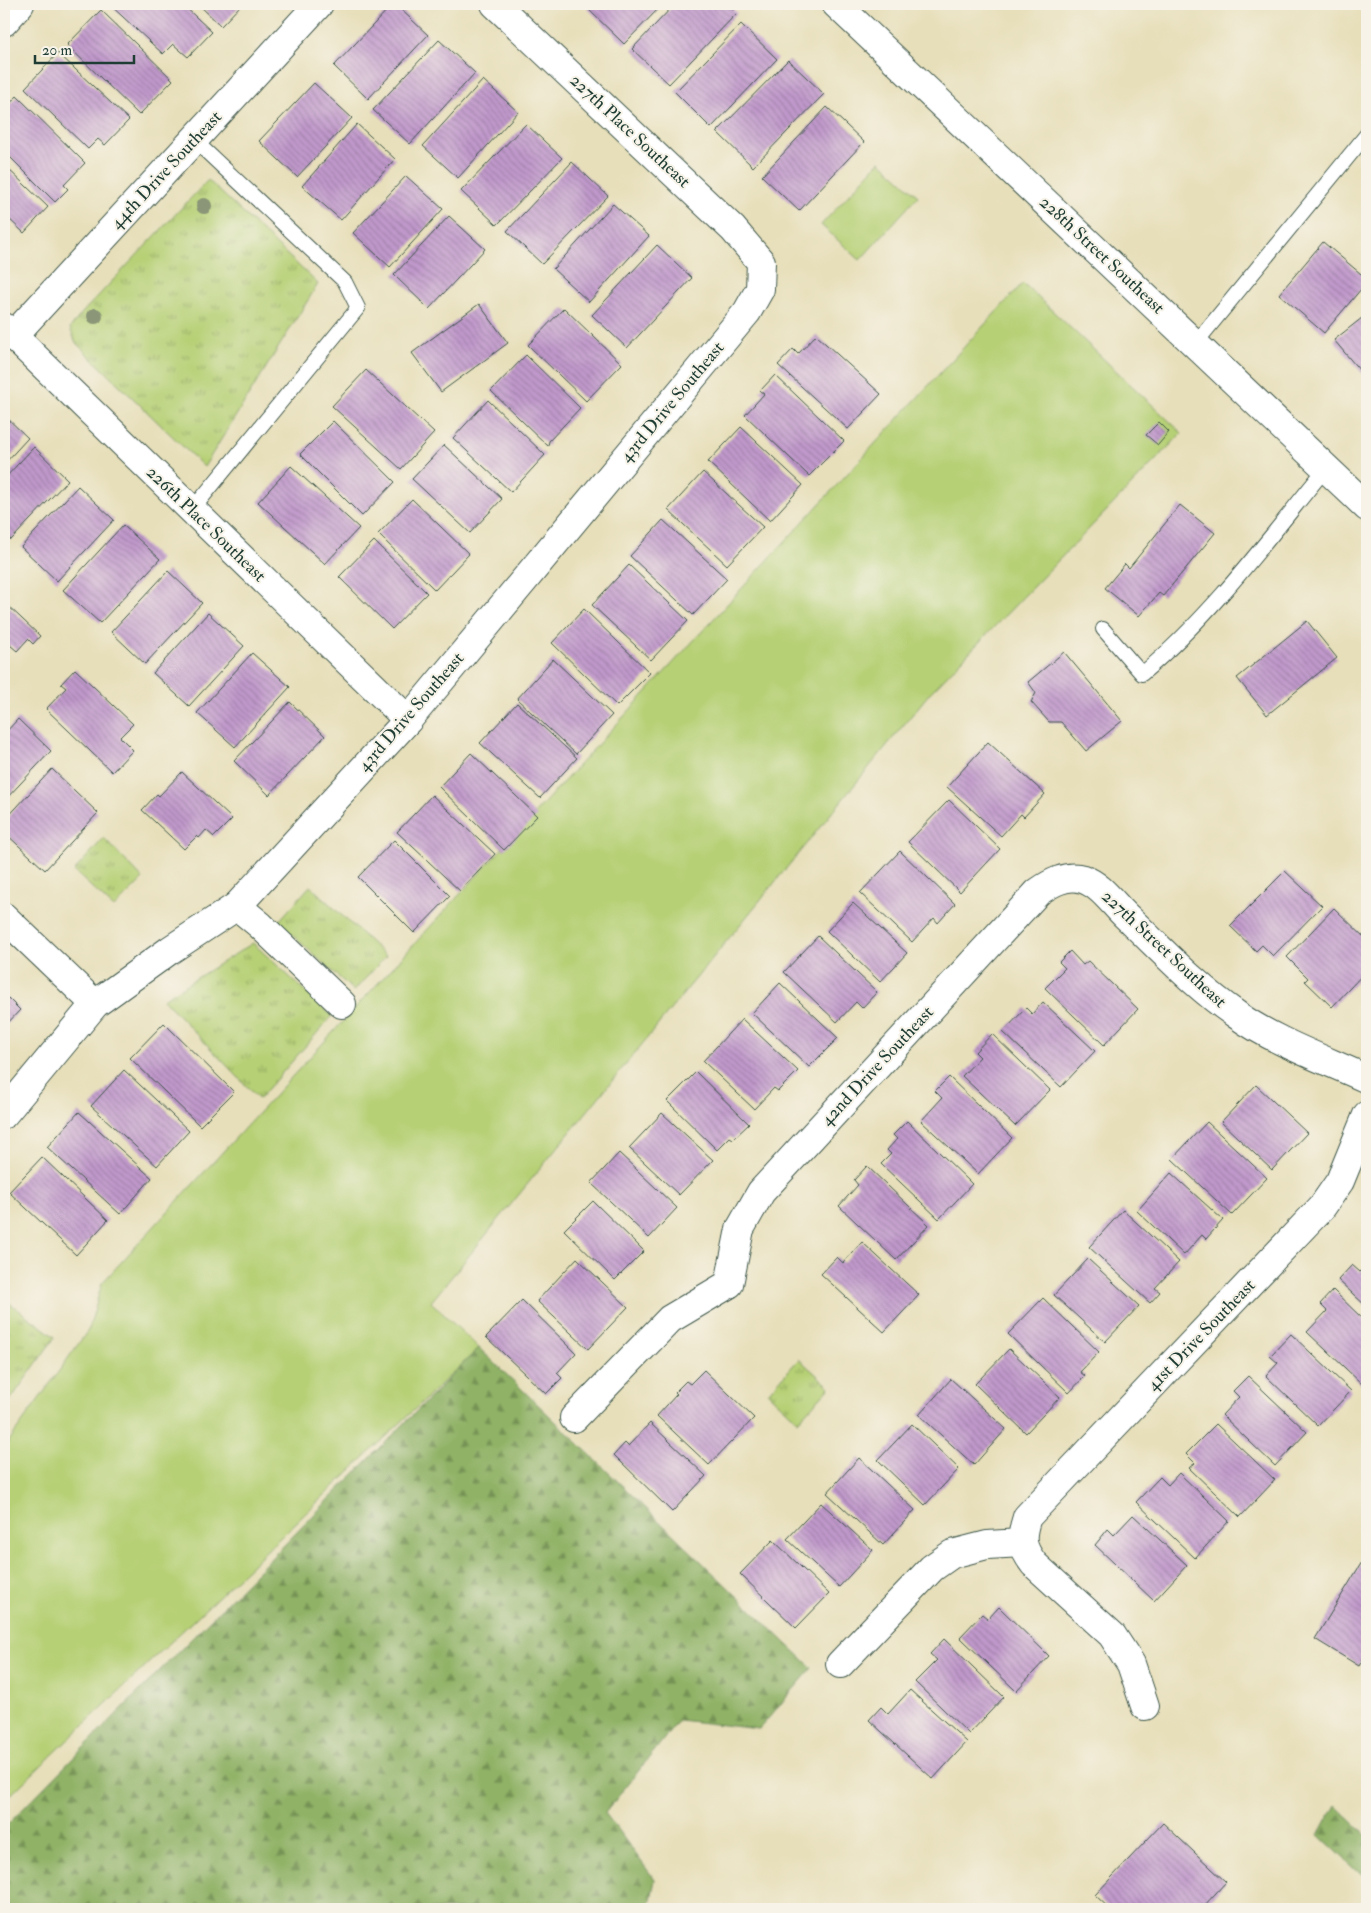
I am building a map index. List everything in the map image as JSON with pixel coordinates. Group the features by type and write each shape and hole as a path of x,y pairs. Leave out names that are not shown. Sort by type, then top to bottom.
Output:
{"street":[{"path":"4,22 20,4"},
{"name":"44th Drive Southeast","path":"8,332 194,140 319,4"},
{"name":"227th Place Southeast","path":"495,4 733,229 761,262"},
{"name":"228th Street Southeast","path":"836,4 1367,507"},
{"name":"43rd Drive Southeast","path":"4,1114 95,1004 170,950 237,906 408,720 747,312 760,289 761,262"},
{"name":"226th Place Southeast","path":"8,332 408,720"},
{"name":"227th Street Southeast","path":"1067,878 1082,878 1095,885 1197,984 1238,1016 1282,1040 1367,1079"},
{"name":"42nd Drive Southeast","path":"574,1418 670,1319 729,1284 740,1229 761,1192 1038,892 1051,882 1067,878"},
{"path":"237,906 260,925 342,1004"},
{"path":"4,917 95,1004"},
{"name":"41st Drive Southeast","path":"1022,1543 1023,1529 1027,1517 1322,1207 1340,1180 1367,1115"},
{"path":"840,1664 932,1568 952,1554 987,1545 1022,1543 1025,1552 1034,1564 1112,1635 1131,1664 1145,1706"}],"lane":[{"path":"1195,344 1367,134"},
{"path":"192,510 358,308 345,282 194,140"},
{"path":"1103,629 1142,674 1172,648 1198,620 1326,468"}],"green space":[{"path":"880,161 918,196 860,260 821,225"},
{"path":"208,180 318,284 204,467 76,343 70,328"},
{"path":"1023,283 1182,433 929,694 431,1302 479,1348 4,1801 4,1448 89,1329 102,1283"},
{"path":"104,838 143,879 114,908 74,871"},
{"path":"310,886 386,956 354,991 278,922"},
{"path":"253,943 332,1016 259,1099 163,999"},
{"path":"4,1299 55,1337 4,1409"},
{"path":"479,1348 812,1668 759,1729 679,1720 605,1813 655,1880 649,1909 4,1909 4,1828"},
{"path":"799,1359 830,1387 798,1421 768,1393"},
{"path":"1335,1805 1367,1836 1367,1880 1319,1835"}],"building":[{"path":"109,4 182,4 212,32 188,57 173,44 163,54"},
{"path":"198,4 242,4 221,26"},
{"path":"393,4 428,35 368,99 334,66"},
{"path":"592,4 663,4 624,44 587,8"},
{"path":"675,4 728,4 737,13 669,84 632,49"},
{"path":"101,10 173,80 139,115 67,45"},
{"path":"741,24 777,59 711,128 675,92"},
{"path":"439,40 475,73 410,144 373,110"},
{"path":"58,53 129,120 105,145 98,139 88,149 25,88"},
{"path":"788,60 824,94 753,167 717,132"},
{"path":"483,80 518,112 458,178 423,146"},
{"path":"314,83 352,118 297,177 259,141"},
{"path":"17,96 85,163 64,185 68,189 55,202 4,151 4,110"},
{"path":"827,107 864,142 799,211 762,176"},
{"path":"357,124 395,159 341,220 302,186"},
{"path":"526,124 562,158 497,225 461,191"},
{"path":"572,162 608,196 542,264 507,231"},
{"path":"4,165 48,207 24,233 7,217 4,221"},
{"path":"406,176 443,209 390,267 353,233"},
{"path":"613,204 649,236 589,302 553,269"},
{"path":"449,216 485,249 429,309 394,275"},
{"path":"1323,242 1367,279 1367,282 1324,333 1279,294"},
{"path":"657,245 692,278 627,348 592,315"},
{"path":"479,304 508,343 441,392 412,353"},
{"path":"564,308 622,364 586,401 528,345"},
{"path":"1367,314 1367,377 1366,378 1334,340"},
{"path":"816,335 881,394 848,429 778,365 793,349 798,354"},
{"path":"526,355 580,408 549,441 548,446 491,391"},
{"path":"366,370 434,433 401,469 332,406"},
{"path":"775,375 844,441 809,476 745,415 764,394 760,391"},
{"path":"488,400 545,455 511,492 453,438"},
{"path":"4,415 28,438 4,464"},
{"path":"333,421 395,482 362,516 300,454"},
{"path":"1159,422 1169,432 1158,445 1146,435"},
{"path":"741,427 803,485 770,521 708,462"},
{"path":"444,445 502,499 470,533 412,479"},
{"path":"34,447 68,480 11,540 4,533 4,479"},
{"path":"291,466 359,528 325,564 258,502"},
{"path":"703,472 763,527 727,565 668,510"},
{"path":"78,486 114,520 57,581 21,547"},
{"path":"412,499 469,554 435,590 378,534"},
{"path":"1180,505 1215,533 1163,596 1159,593 1139,616 1105,588 1125,564 1129,568"},
{"path":"663,520 727,579 693,615 630,556"},
{"path":"123,525 160,559 100,623 63,590"},
{"path":"374,541 427,593 392,629 339,577"},
{"path":"629,565 688,621 651,660 592,605"},
{"path":"168,571 202,603 145,664 111,632"},
{"path":"4,602 40,636 33,644 28,639 17,651 10,645 4,651"},
{"path":"584,609 650,673 617,706 552,643"},
{"path":"208,613 244,646 189,706 153,673"},
{"path":"1307,621 1337,658 1267,715 1237,678"},
{"path":"1064,652 1122,721 1086,751 1061,722 1049,722 1031,702 1036,693 1028,682"},
{"path":"252,653 290,687 235,747 197,713"},
{"path":"553,659 612,715 576,754 517,699"},
{"path":"75,669 133,724 120,737 133,750 112,772 46,709 66,688 61,684"},
{"path":"290,702 325,736 269,795 234,761"},
{"path":"517,703 577,758 540,798 480,743"},
{"path":"18,719 51,751 4,801 4,734"},
{"path":"988,742 1045,794 1024,817 1021,814 1001,836 947,787"},
{"path":"471,753 537,816 504,850 439,787"},
{"path":"52,769 98,813 45,870 4,832 4,821"},
{"path":"182,772 232,819 214,837 206,830 184,849 142,810 157,794 159,796"},
{"path":"432,795 495,854 460,891 397,832"},
{"path":"949,800 1000,849 960,892 908,842"},
{"path":"394,840 450,896 414,933 358,877"},
{"path":"900,851 955,904 938,923 934,918 912,942 860,893"},
{"path":"1285,871 1322,906 1273,956 1262,945 1256,951 1230,926"},
{"path":"853,903 907,953 880,982 827,931"},
{"path":"1334,908 1367,940 1367,970 1332,1007 1305,981 1308,978 1287,957"},
{"path":"818,936 877,992 862,1008 856,1002 837,1022 784,972"},
{"path":"1070,951 1083,965 1088,961 1138,1009 1104,1045 1045,988 1065,968 1059,962"},
{"path":"780,983 838,1038 809,1067 752,1013"},
{"path":"4,994 20,1010 4,1027"},
{"path":"1043,1002 1095,1051 1061,1087 1003,1032 1026,1008 1032,1014"},
{"path":"742,1019 798,1071 778,1091 774,1088 754,1109 703,1061"},
{"path":"164,1023 234,1092 200,1126 130,1058"},
{"path":"992,1034 1050,1090 1015,1126 962,1076 980,1057 975,1052"},
{"path":"124,1070 189,1131 157,1166 91,1106"},
{"path":"696,1072 749,1124 733,1139 730,1137 717,1150 667,1101"},
{"path":"949,1077 1012,1138 978,1174 921,1121 942,1098 935,1091"},
{"path":"1256,1085 1307,1133 1272,1170 1221,1122"},
{"path":"79,1112 152,1178 120,1214 47,1147"},
{"path":"662,1113 713,1160 679,1195 629,1148"},
{"path":"907,1121 972,1184 939,1219 881,1164 891,1154 887,1150 897,1139 893,1135"},
{"path":"1207,1122 1267,1178 1232,1215 1172,1159"},
{"path":"619,1153 677,1208 649,1238 591,1183"},
{"path":"42,1157 108,1220 76,1255 9,1192"},
{"path":"867,1166 929,1225 896,1260 839,1206 858,1185 854,1180"},
{"path":"1171,1173 1223,1220 1206,1239 1202,1235 1184,1255 1137,1211"},
{"path":"593,1201 644,1251 615,1280 564,1230"},
{"path":"1123,1210 1179,1262 1155,1288 1160,1292 1150,1303 1089,1247"},
{"path":"862,1242 919,1295 884,1332 821,1274 837,1257 843,1263"},
{"path":"577,1258 628,1307 588,1349 537,1301"},
{"path":"1088,1259 1139,1306 1105,1342 1054,1295"},
{"path":"1367,1264 1367,1307 1338,1280 1352,1265 1360,1272"},
{"path":"1333,1290 1367,1323 1367,1380 1363,1385 1307,1332 1327,1311 1320,1304"},
{"path":"1043,1298 1099,1352 1080,1372 1085,1376 1069,1393 1008,1334"},
{"path":"522,1300 576,1353 557,1373 562,1378 546,1394 486,1337"},
{"path":"1291,1334 1351,1391 1318,1426 1266,1376 1278,1363 1270,1356"},
{"path":"1009,1349 1060,1397 1026,1433 975,1384"},
{"path":"704,1370 754,1418 709,1465 657,1416 686,1381 690,1384"},
{"path":"1248,1376 1307,1432 1275,1466 1222,1415 1239,1397 1233,1391"},
{"path":"951,1379 1006,1429 974,1465 919,1415"},
{"path":"650,1423 706,1476 672,1512 614,1455 625,1443 628,1446"},
{"path":"912,1424 959,1469 925,1505 878,1460"},
{"path":"1216,1424 1275,1480 1240,1517 1189,1468 1195,1463 1186,1454"},
{"path":"859,1458 915,1510 883,1545 827,1493"},
{"path":"1179,1473 1229,1521 1195,1558 1136,1502 1160,1477 1168,1485"},
{"path":"821,1503 873,1550 839,1587 787,1539"},
{"path":"1133,1515 1187,1565 1154,1601 1095,1545 1108,1529 1114,1535"},
{"path":"773,1540 829,1594 796,1628 740,1574"},
{"path":"1365,1557 1367,1558 1367,1652 1359,1666 1315,1639"},
{"path":"999,1607 1049,1656 1016,1691 960,1637 982,1614 988,1619"},
{"path":"944,1639 1004,1697 969,1734 915,1682 937,1660 930,1654"},
{"path":"910,1690 967,1742 933,1779 869,1720 881,1707 888,1714"},
{"path":"1163,1823 1226,1882 1204,1906 1207,1909 1142,1909 1139,1906 1136,1909 1110,1909 1095,1895"}]}
